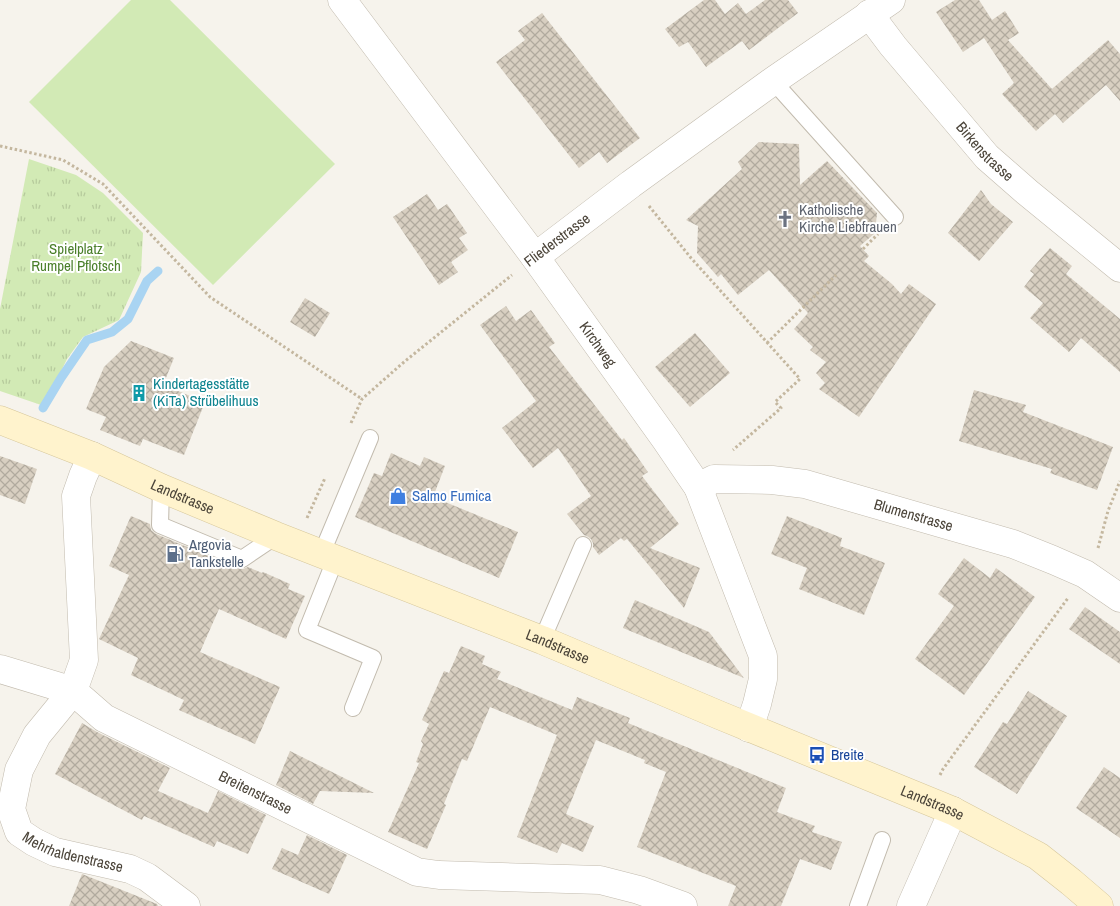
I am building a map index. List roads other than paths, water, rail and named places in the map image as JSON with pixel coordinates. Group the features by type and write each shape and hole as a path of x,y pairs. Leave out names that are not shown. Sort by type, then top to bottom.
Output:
{"main road":[{"name":"Landstrasse","path":"0,420 92,456 161,488 286,540 542,640 749,728 953,811 1038,856 1099,906"}],"street":[{"name":"Kirchweg","path":"342,0 535,257 698,487 763,656 762,679 749,728"},
{"name":"Fliederstrasse","path":"535,257 631,184 773,81 880,7"},
{"name":"Birkenstrasse","path":"880,7 893,46 987,157 1120,268"},
{"path":"0,668 73,691 84,660 76,496 92,456"},
{"name":"Blumenstrasse","path":"698,487 714,479 772,480 805,484 1012,544 1085,574 1120,598"},
{"name":"Mehrhaldenstrasse","path":"73,691 38,735 19,770 11,809 19,832 55,852 130,869 147,877 186,906"},
{"name":"Breitenstrasse","path":"73,691 104,718 417,872 439,875 600,880 639,890 682,906"},
{"path":"911,906 953,811"}],"lane":[{"path":"773,81 895,217"},
{"path":"353,708 373,658 308,630 328,557 370,438"},
{"path":"542,640 583,545"},
{"path":"858,906 882,840"}],"waterway":[{"path":"43,408 87,340 112,332 128,319 147,281 158,271"}],"place":[{"name":"Katholische Kirche Liebfrauen","path":"785,219"},
{"name":"Kindertagesstätte (KiTa) Strübelihuus","path":"139,393"},
{"name":"Salmo Fumica","path":"398,496"},
{"name":"Argovia Tankstelle","path":"175,554"},
{"name":"Breite","path":"817,755"}],"park label":[{"name":"Spielplatz Rumpel Pflotsch","path":"76,258"}]}
